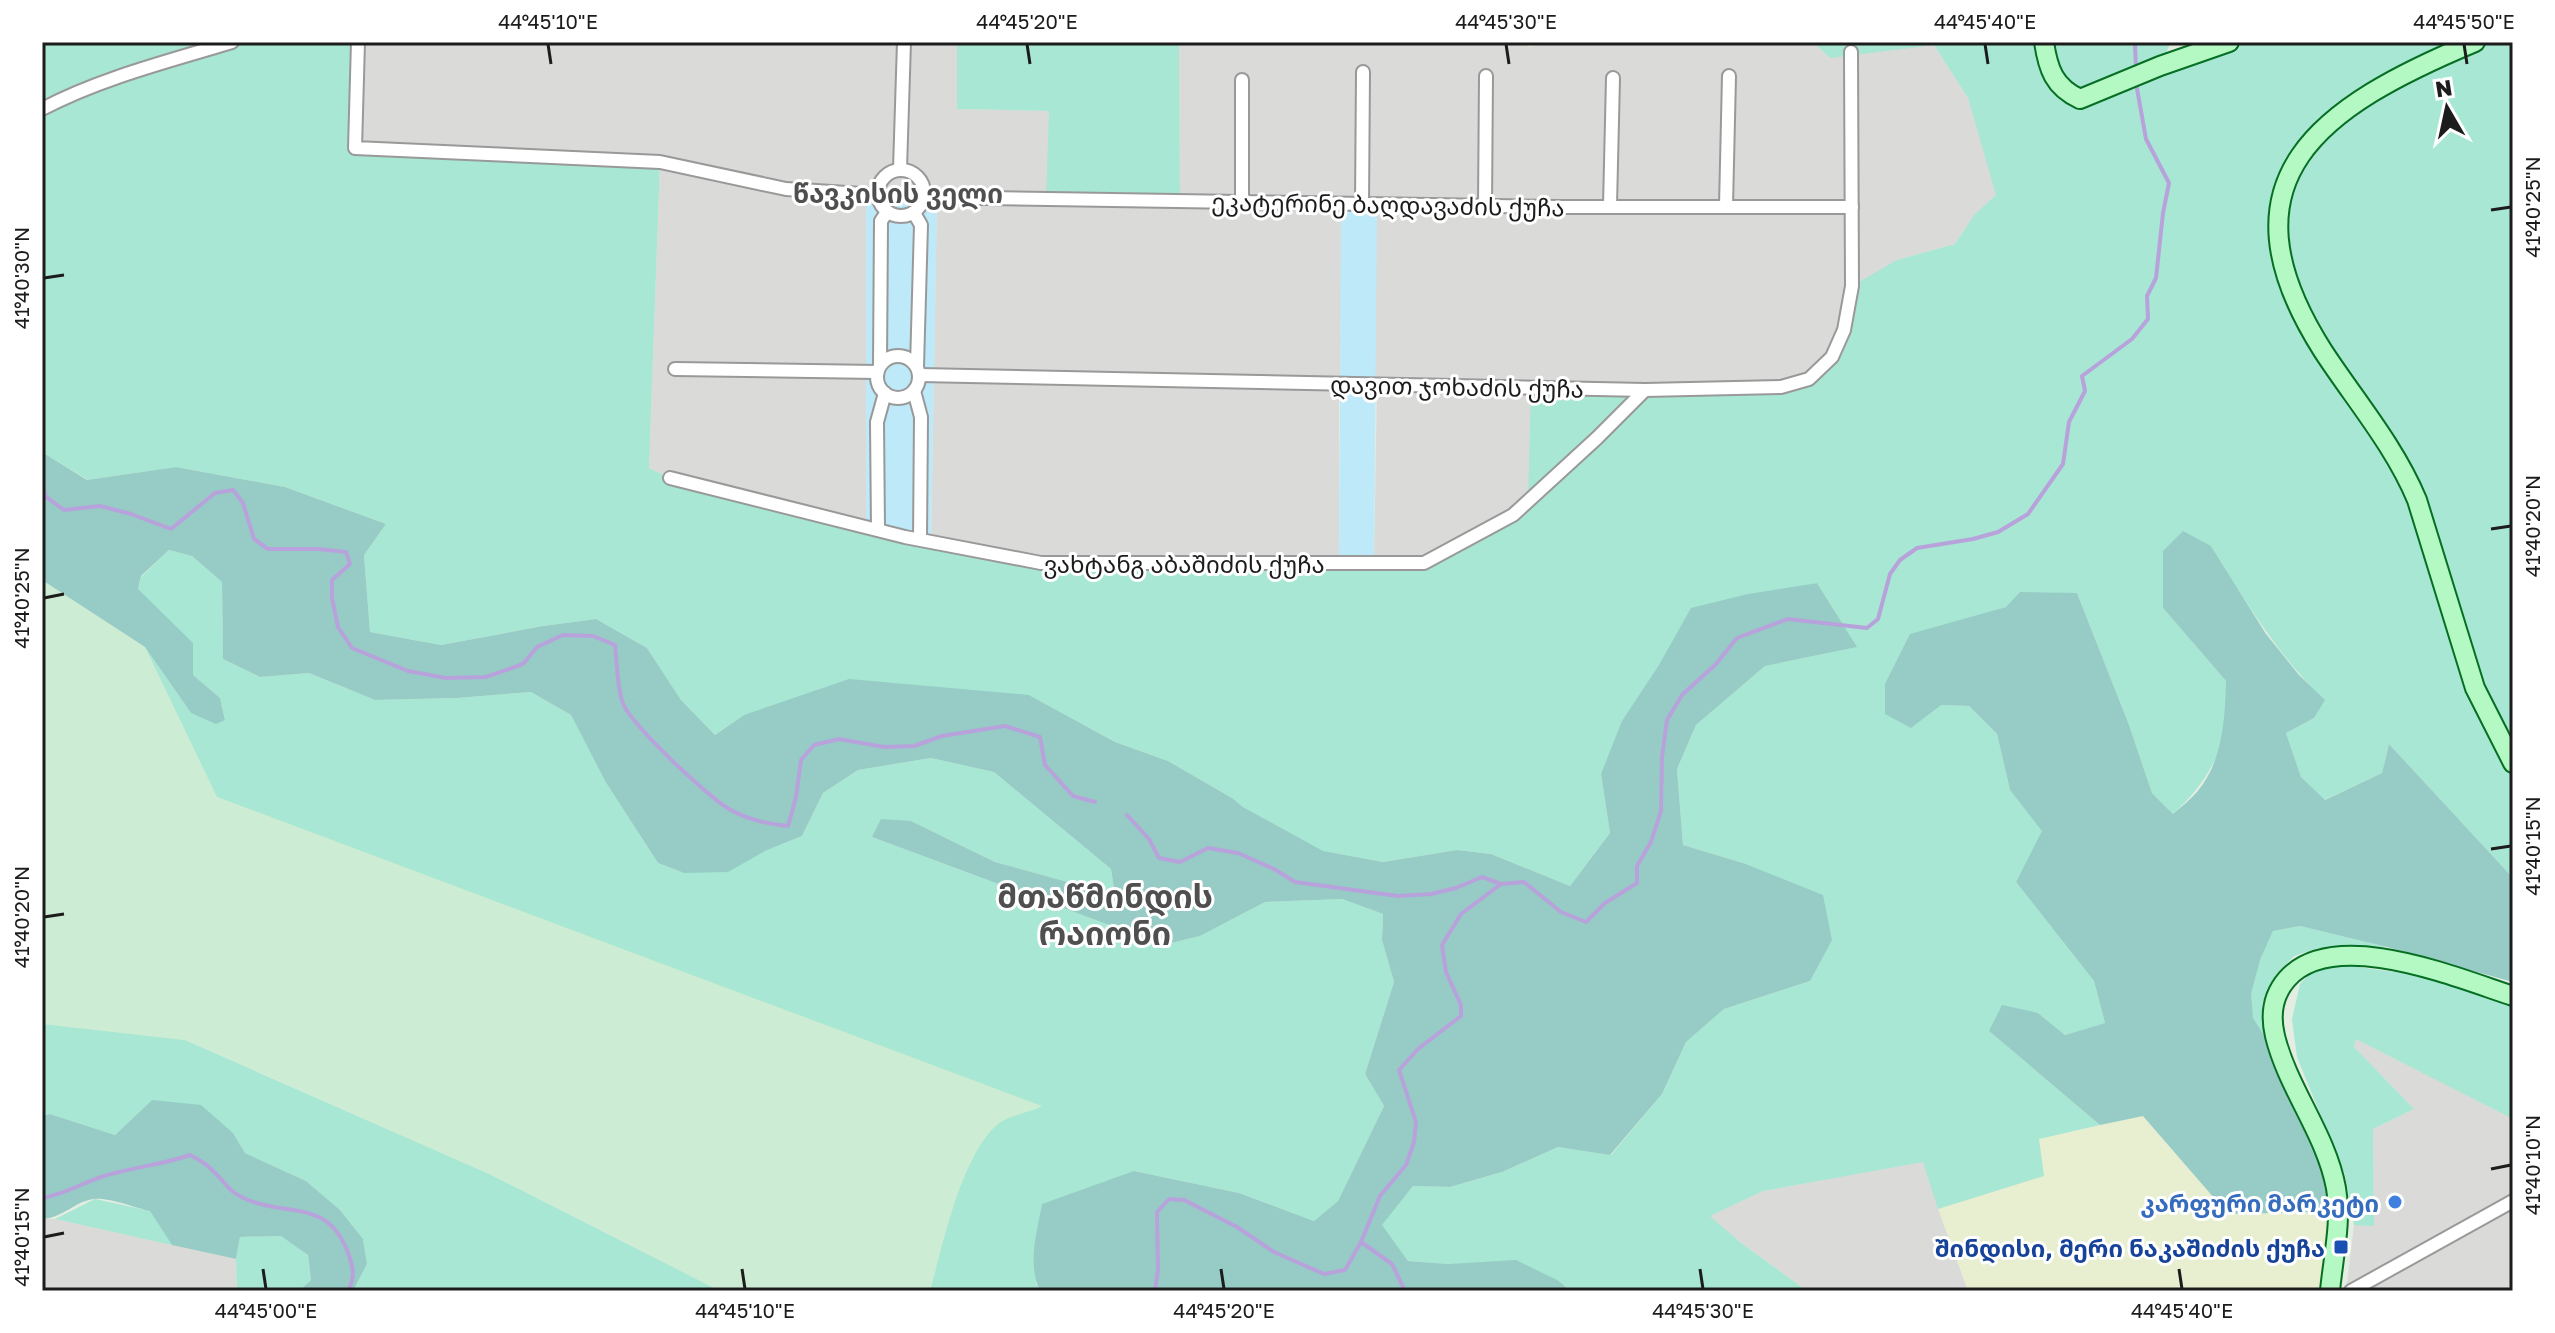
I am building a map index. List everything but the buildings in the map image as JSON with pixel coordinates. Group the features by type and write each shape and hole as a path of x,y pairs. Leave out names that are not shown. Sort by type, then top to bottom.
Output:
{"main road":[{"path":"2044,42 2052,76 2068,94 2080,99 2229,42"},
{"path":"2475,42 2427,62 2371,92 2318,134 2294,164 2285,185 2278,209 2278,232 2281,259 2295,304 2407,475 2475,688 2513,763"},
{"path":"2330,1291 2338,1212 2336,1189 2330,1164 2276,1039 2272,1010 2284,983 2305,964 2320,959 2377,958 2422,967 2513,996"}],"street":[{"path":"42,109 147,67 232,42"},
{"path":"358,42 355,148 660,162 786,189 877,195"},
{"path":"900,169 904,42"},
{"name":"დავით ჯოხაძის ქუჩა","path":"918,370 1645,390 1781,387 1809,379 1832,357 1844,330 1852,286 1851,52"},
{"path":"1362,204 1363,72"},
{"path":"1485,206 1486,76"},
{"path":"1726,206 1729,76"},
{"path":"1610,206 1613,78"},
{"path":"1242,80 1242,202"},
{"path":"900,169 916,175 924,197 914,213 898,217 887,212 877,195 881,180 900,169"},
{"name":"ეკატერინე ბაღდავაძის ქუჩა","path":"924,197 1485,206 1852,207"},
{"path":"887,212 881,221 878,383 885,393 899,398 914,391"},
{"path":"914,213 921,225 918,370 914,391 921,417 920,539"},
{"path":"675,369 879,369 896,355 905,357 918,370"},
{"name":"ვახტანგ აბაშიძის ქუჩა","path":"670,478 920,539 1041,563 1424,563 1513,515 1645,390"},
{"path":"878,529 877,422 885,393"},
{"path":"2351,1291 2513,1201"}],"shaded area":[{"path":"42,42 357,42 355,147 660,162 649,468 670,478 1041,563 1424,563 1528,501 1531,387 1781,387 1809,379 1832,357 1852,286 1897,260 1955,244 1974,215 1996,195 1968,98 1934,45 1830,58 1813,42 2171,42 2160,65 2229,42 2513,42 2513,754 2471,698 2513,779 2513,878 2389,744 2382,773 2324,800 2301,777 2286,733 2314,718 2324,700 2277,646 2211,546 2163,608 2226,681 2225,725 2212,766 2190,797 2173,814 2152,793 2077,593 2006,607 1964,620 1941,705 1969,706 1997,734 2010,790 2043,831 2016,882 2094,981 2105,1023 2065,1035 2038,1013 1989,1031 2100,1125 2039,1139 2044,1176 1938,1209 1923,1162 1763,1191 1710,1216 1807,1291 1570,1291 1559,1281 1449,1264 1408,1261 1381,1225 1413,1186 1450,1187 1502,1172 1558,1147 1611,1155 1662,1094 1686,1042 1724,1009 1810,981 1743,863 1683,845 1677,769 1696,725 1765,666 1856,647 1817,583 1691,609 1601,774 1610,833 1570,886 1491,854 1457,850 1383,862 1322,851 1168,761 1115,742 1029,695 744,715 715,735 681,700 647,648 596,619 441,645 370,632 364,555 386,524 285,487 176,467 88,480 42,452","holes":["2158,68 2137,89 2109,88"]},
{"path":"358,42 957,42 957,109 1049,111 1180,201 1179,42 1526,42 1529,47 1553,42 1813,42 1830,58 1851,52 1934,45 1968,98 1997,196 1974,215 1955,244 1897,260 1809,379 1528,501 1424,563 1374,563 1377,383 1339,383 1339,564 1088,564 931,542 937,197 866,195 866,526 670,478 649,468 660,162 355,148"},
{"path":"957,42 1179,42 1180,201 1046,199 1049,111 957,109"},
{"path":"866,195 881,206 937,197 931,542 866,526"},
{"path":"1341,204 1377,204 1374,563 1339,564"},
{"path":"42,452 87,480 176,467 285,487 386,524 364,555 370,632 441,645 596,619 647,648 681,700 715,735 744,715 849,679 1029,695 1115,742 1168,761 1323,851 1383,862 1457,850 1491,854 1570,886 1610,833 1601,774 1622,721 1691,608 1748,594 1817,583 1857,647 1765,666 1696,725 1677,769 1683,845 1743,863 1823,895 1832,940 1810,981 1724,1009 1686,1042 1662,1094 1610,1155 1558,1147 1502,1172 1450,1187 1413,1186 1382,1225 1408,1261 1449,1264 1516,1260 1559,1281 1570,1291 1040,1291 1034,1259 1042,1204 1134,1171 1239,1193 1314,1221 1338,1201 1384,1106 1365,1074 1394,982 1382,940 1383,914 1342,899 1265,902 1200,936 1163,945 872,837 881,819 911,821 995,862 1115,895 1111,869 994,772 931,758 858,770 823,793 802,836 765,851 728,872 684,873 658,863 605,781 571,715 531,692 375,700 309,673 260,677 223,659 222,582 192,556 169,550 141,576 138,589 193,643 193,675 220,698 225,720 216,724 191,713 145,647 42,580"},
{"path":"2183,531 2211,546 2266,634 2299,675 2325,700 2314,718 2286,733 2301,777 2325,800 2382,773 2389,744 2513,878 2513,982 2300,926 2273,931 2260,960 2251,994 2253,1018 2267,1040 2321,1158 2331,1212 2228,1214 2143,1116 2100,1125 1989,1031 2002,1005 2038,1013 2065,1035 2105,1023 2094,981 2016,882 2042,831 2010,790 1997,734 1969,706 1941,705 1911,728 1885,714 1885,684 1910,634 2006,607 2020,592 2077,593 2152,793 2173,814 2197,792 2212,767 2221,739 2226,695 2226,681 2163,608 2163,551"},
{"path":"169,550 192,556 222,582 223,659 260,677 309,673 375,700 531,692 571,715 605,781 658,863 684,873 765,851 802,836 823,793 858,770 931,758 994,772 1111,869 1115,895 995,862 911,821 872,837 1163,945 1200,936 1265,902 1342,899 1383,914 1382,940 1394,982 1365,1074 1384,1106 1338,1201 1314,1221 1239,1193 1134,1171 1036,1283 1040,1291 930,1291 963,1179 984,1139 1007,1119 1042,1106 217,797 145,647 191,713 225,720 220,698 193,675 138,589 141,577"},
{"path":"42,580 145,647 217,797 1044,1106 972,1159 954,1207 930,1291 720,1291 489,1174 186,1040 42,1024"},
{"path":"2300,926 2387,947 2319,948 2294,956 2277,974 2262,1004 2267,1040 2254,1021 2252,984 2273,931"},
{"path":"2342,965 2418,975 2513,1005 2513,1119 2356,1039 2354,1047 2414,1109 2373,1129 2374,1226 2354,1225 2345,1175 2297,1057 2292,1019 2300,984 2313,970"},
{"path":"42,1024 185,1040 489,1174 720,1291 353,1291 367,1264 363,1239 340,1210 306,1181 245,1153 233,1133 152,1100 115,1135 50,1114 42,1116"},
{"path":"2356,1038 2513,1119 2513,1291 2346,1291 2354,1225 2374,1225 2373,1129 2414,1109 2354,1047"},
{"path":"152,1100 201,1105 233,1133 245,1153 306,1181 340,1210 363,1239 367,1264 353,1291 299,1291 311,1280 308,1255 281,1236 240,1237 236,1259 172,1245 150,1211 114,1201 87,1200 56,1216 42,1219 42,1116 50,1114 115,1135"},
{"path":"2142,1116 2228,1213 2331,1212 2322,1291 1968,1291 1938,1209 2043,1176 2039,1139"},
{"path":"1924,1161 1968,1291 1807,1291 1709,1216 1763,1191"},
{"path":"95,1199 151,1211 172,1245 55,1219"},
{"path":"42,1219 55,1219 236,1259 237,1291 42,1291"},
{"path":"282,1236 308,1255 311,1280 299,1291 237,1291 236,1259 240,1237"}],"waterway":[{"path":"2136,70 2137,42"},
{"path":"1155,1291 1158,1270 1157,1212 1169,1199 1184,1200 1237,1227 1274,1252 1324,1274 1345,1270 1361,1242 1380,1196 1406,1165 1414,1142 1416,1122 1399,1070 1418,1049 1461,1016 1461,1005 1446,972 1442,945 1461,914 1501,884 1524,882 1561,912 1586,922 1605,903 1637,883 1637,866 1651,842 1661,811 1662,757 1667,720 1682,695 1716,664 1737,638 1788,619 1867,628 1878,619 1890,574 1900,560 1917,548 1998,532 2028,514 2063,464 2069,422 2085,391 2082,376 2132,339 2148,319 2147,296 2156,278 2169,183 2146,139 2136,83"},
{"path":"42,477 45,496 64,510 100,506 171,529 215,493 233,490 243,503 254,539 268,549 346,552 350,564 332,580 338,627 352,648 408,671 446,678 486,677 523,664 537,647 563,635 593,636 615,645 620,694 627,711 704,790 729,809 750,819 788,826 801,760 814,745 839,739 884,747 914,746 942,736 1005,726 1040,737 1045,765 1073,796 1095,802"},
{"path":"1127,815 1149,839 1159,858 1180,862 1208,848 1238,853 1295,882 1398,896 1431,894 1482,877 1501,884"},
{"path":"42,1198 106,1175 190,1155 207,1165 241,1197 263,1205 305,1212 328,1223 338,1234 351,1261 353,1276 348,1291"},
{"path":"1361,1242 1392,1264 1405,1291"}],"place":[{"name":"კარფური მარკეტი","path":"2395,1202"},
{"name":"შინდისი, მერი ნაკაშიძის ქუჩა","path":"2341,1247"}],"district":[{"name":"წავკისის ველი","path":"898,193"},
{"name":"მთაწმინდის რაიონი","path":"1105,914"}]}
